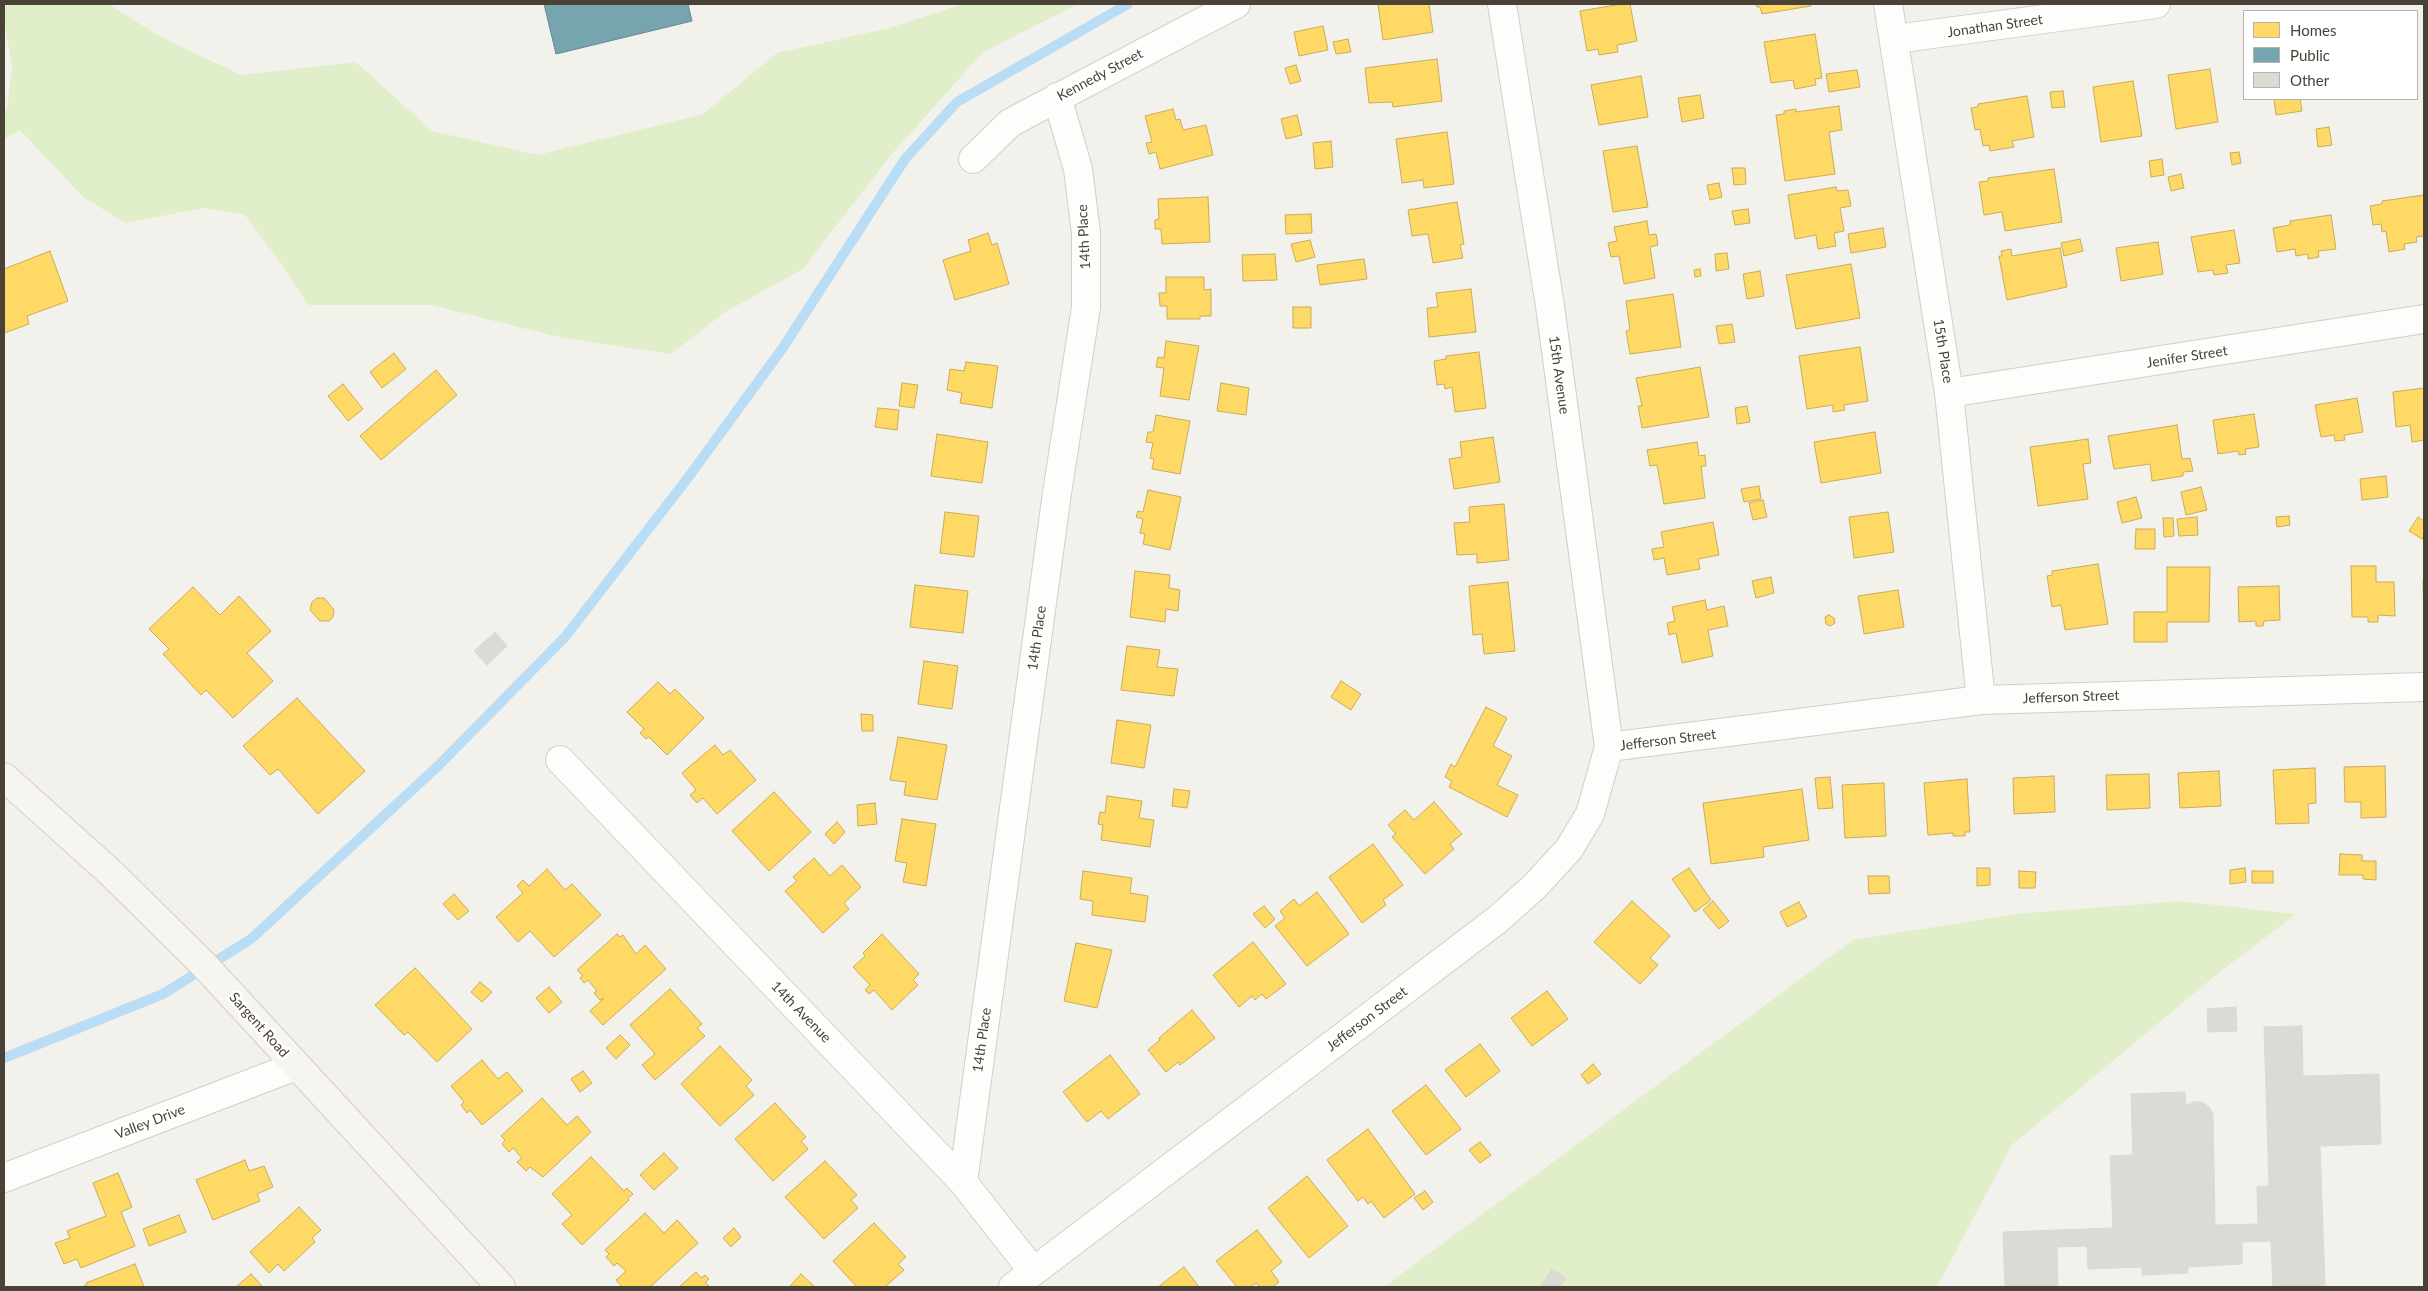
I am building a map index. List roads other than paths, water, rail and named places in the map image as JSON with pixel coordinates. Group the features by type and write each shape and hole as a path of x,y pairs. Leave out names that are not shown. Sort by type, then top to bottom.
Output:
{"main road":[{"name":"Sargent Road","path":"4,777 112,874 204,965 501,1287"}],"street":[{"name":"Kennedy Street","path":"973,159 1010,123 1236,4"},
{"name":"15th Avenue","path":"1502,4 1550,306 1609,747"},
{"name":"15th Place","path":"1888,4 1949,393 1981,700"},
{"name":"Jonathan Street","path":"1895,39 2156,4"},
{"name":"14th Place","path":"963,1182 1057,493 1086,307 1086,233 1078,169 1057,97"},
{"name":"Jenifer Street","path":"1949,393 2424,319"},
{"name":"Jefferson Street","path":"1023,1279 1497,920 1535,886 1569,849 1590,814 1609,747 1981,700 2424,687"},
{"name":"14th Avenue","path":"560,760 963,1182 1023,1279"},
{"name":"Valley Drive","path":"4,1178 296,1066"}],"waterway":[{"path":"4,1058 163,994 251,939 438,766 565,637 687,479 782,349 905,159 957,102 1128,4"}]}
